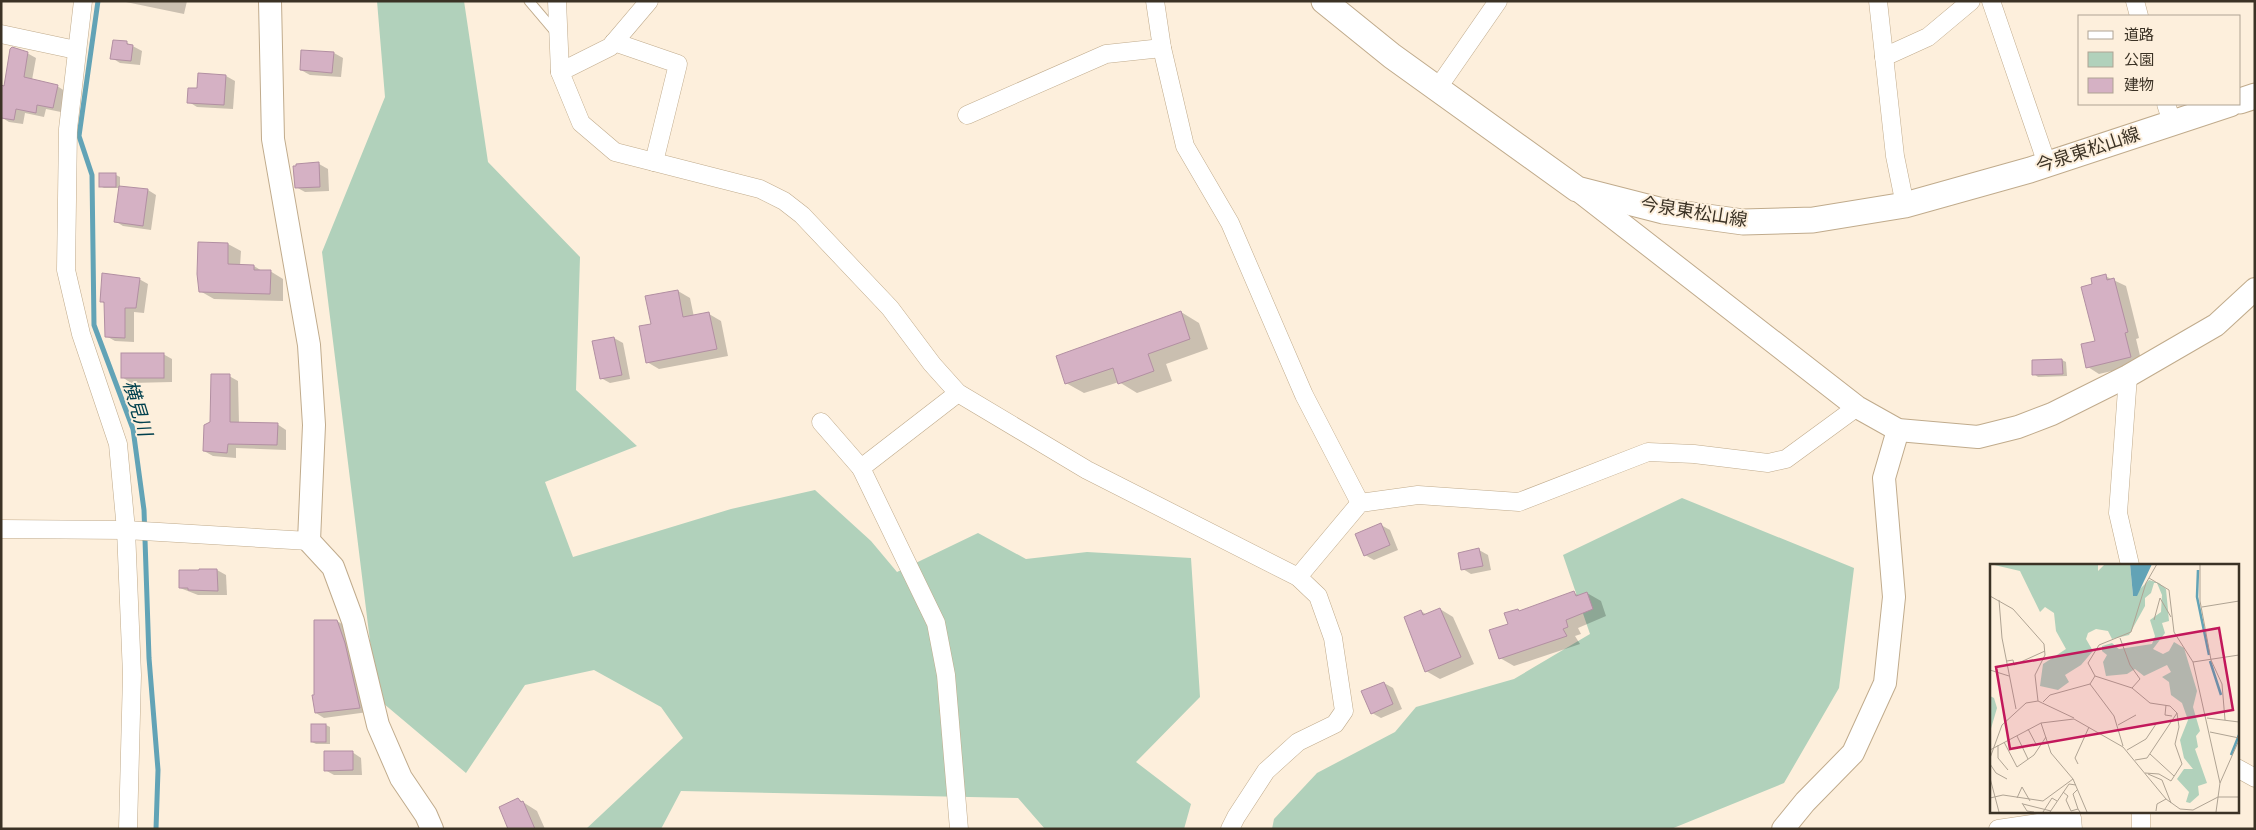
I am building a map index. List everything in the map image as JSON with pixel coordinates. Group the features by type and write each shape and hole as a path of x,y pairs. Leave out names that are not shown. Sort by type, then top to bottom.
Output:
{"main road":[{"name":"今泉東松山線","path":"1324,1 1392,56 1577,189 1663,211 1743,222 1813,220 1905,205 2047,164 2169,113 2223,105"},
{"path":"2241,101 2255,96"}],"street":[{"path":"83,1 68,129 66,270 81,334 118,444 126,530 132,675 128,829"},
{"path":"270,1 273,139 309,345 314,425 309,541"},
{"path":"557,1 560,72 581,123 615,152 760,189 784,201 802,215 890,308 932,364 958,393 1087,470 1298,577 1318,596 1333,638 1344,710 1334,724 1298,742 1266,771 1230,829"},
{"path":"560,72 610,47 649,1"},
{"path":"1154,1 1162,48 1185,146 1230,223 1304,395 1360,503"},
{"path":"1437,89 1498,1"},
{"path":"1878,1 1895,156 1905,205"},
{"path":"1884,57 1928,38 1971,1"},
{"path":"1991,1 2047,164"},
{"path":"2135,1 2139,15"},
{"path":"1,34 76,50"},
{"path":"614,42 678,64 654,162"},
{"path":"967,115 1106,54 1162,48"},
{"path":"1577,189 1857,407 1898,430 1978,436 2018,427 2052,414 2128,376 2216,324 2255,288"},
{"path":"2128,376 2118,513 2130,564"},
{"path":"861,468 958,393"},
{"path":"1298,577 1360,503 1418,495 1519,502 1648,452 1694,454 1768,463 1786,459 1857,407"},
{"path":"821,422 861,468 905,554 936,623 946,675 959,829"},
{"path":"1783,829 1805,802 1852,753 1885,683 1894,597 1884,478 1898,430"},
{"path":"1,529 126,530 309,541 333,567 353,621 378,725 401,778 426,815 432,829"},
{"path":"2238,769 2255,778"},
{"path":"2141,812 2141,829"},
{"path":"1998,829 2072,818 2073,829"}],"lane":[{"path":"528,1 558,36"}],"green space":[{"path":"377,1 464,1 488,162 580,257 576,390 637,446 545,482 573,557 731,509 815,490 871,541 897,572 978,533 1026,559 1087,552 1191,558 1200,697 1136,762 1191,804 1184,829 1045,829 1018,798 681,791 661,829 586,829 683,738 661,707 594,670 525,685 466,773 377,698 322,252 385,97"},
{"path":"1682,498 1854,568 1839,688 1784,783 1671,829 1272,829 1274,819 1317,773 1395,732 1416,707 1514,679 1590,634 1563,555"}],"building":[{"path":"113,40 127,41 127,44 133,45 131,61 110,59"},
{"path":"12,47 28,52 24,77 58,85 53,108 37,105 36,113 16,109 14,120 1,118 1,85 4,86 10,49"},
{"path":"301,50 334,52 332,73 300,70"},
{"path":"198,73 226,75 224,105 187,103 188,88 197,88"},
{"path":"319,162 320,187 295,188 293,166 296,166 296,164"},
{"path":"99,173 116,173 116,187 99,187"},
{"path":"119,186 148,189 143,226 114,222"},
{"path":"198,242 228,243 228,264 254,265 254,270 271,270 270,294 199,292 197,274"},
{"path":"102,273 140,278 136,308 125,308 125,338 105,337 104,302 100,302"},
{"path":"2106,274 2107,280 2114,278 2128,332 2125,333 2131,357 2086,368 2081,344 2095,341 2081,287 2092,284 2091,278"},
{"path":"678,290 683,317 709,312 717,349 646,363 639,326 651,324 645,296"},
{"path":"1181,311 1190,339 1148,354 1154,371 1118,384 1113,368 1065,384 1056,356"},
{"path":"614,337 622,375 600,379 592,341"},
{"path":"121,353 164,353 164,378 121,378"},
{"path":"2062,359 2063,374 2032,375 2032,360"},
{"path":"211,374 230,374 230,422 278,423 277,445 228,444 227,453 203,451 204,425 210,422"},
{"path":"1381,523 1390,545 1364,556 1355,534"},
{"path":"1479,548 1483,566 1461,570 1458,553"},
{"path":"217,569 218,591 179,588 179,570"},
{"path":"1574,591 1576,596 1587,592 1593,609 1566,620 1568,627 1563,629 1567,636 1499,659 1489,630 1508,624 1504,613 1518,609 1519,611"},
{"path":"1440,608 1461,657 1425,672 1404,617 1421,610 1423,615"},
{"path":"314,620 337,620 345,643 360,708 315,713 312,695 314,695"},
{"path":"1384,682 1393,704 1371,714 1361,691"},
{"path":"311,724 326,724 326,742 311,742"},
{"path":"324,751 353,751 353,770 324,771"},
{"path":"518,798 521,802 523,801 535,829 508,829 499,807"}],"waterway":[{"name":"横見川","path":"98,1 79,136 92,175 94,325 133,429 144,510 149,658 158,770 156,829"}]}
